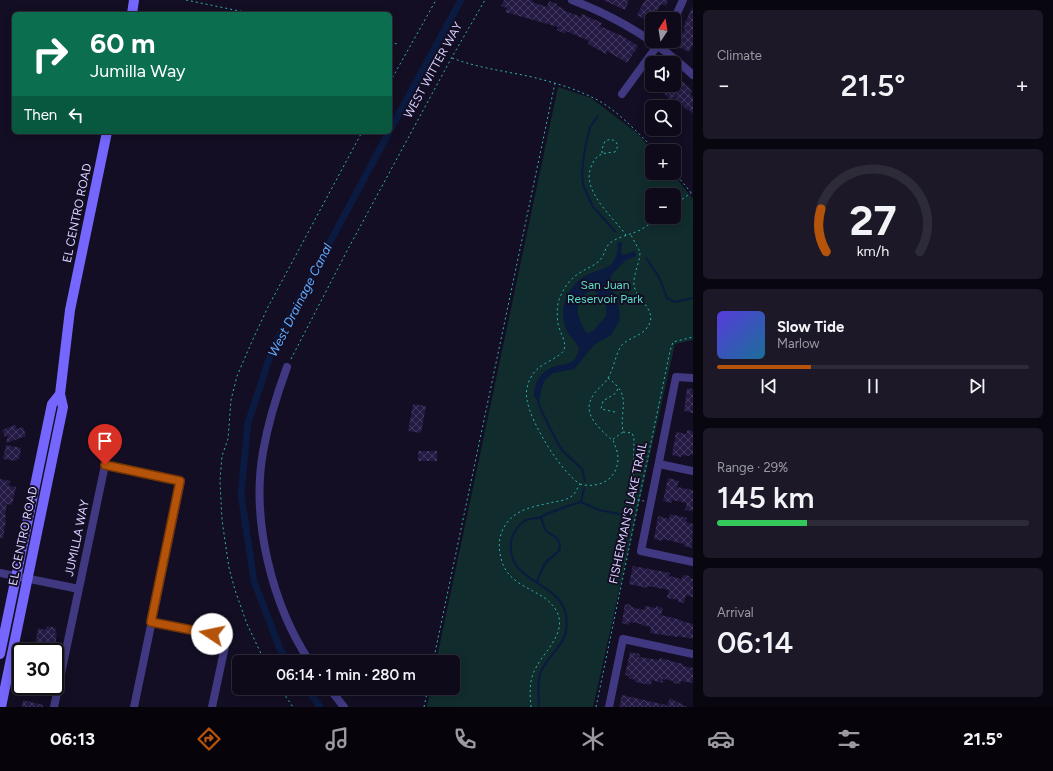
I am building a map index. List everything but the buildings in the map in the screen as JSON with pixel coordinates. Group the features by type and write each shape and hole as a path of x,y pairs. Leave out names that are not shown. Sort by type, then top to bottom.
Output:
{"main road":[{"path":"132,12 134,0"},
{"name":"EL CENTRO ROAD","path":"1,707 63,407 60,394 70,310 107,134"},
{"name":"EL CENTRO ROAD","path":"0,654 52,404 60,394"}],"street":[{"path":"572,0 593,8 645,36"},
{"path":"593,8 597,0"},
{"path":"678,12 683,0"},
{"path":"622,94 655,48"},
{"path":"664,48 693,75"},
{"path":"287,367 279,389 263,453 260,493 261,516 264,544 278,593 292,630 306,655"},
{"path":"693,378 676,377 641,551 693,562"},
{"path":"659,464 693,471"},
{"name":"JUMILLA WAY","path":"79,589 105,465 180,481 134,707"},
{"path":"0,573 79,589 54,707"},
{"path":"151,622 227,637 212,707"},
{"path":"609,707 624,639 693,654"},
{"path":"334,695 344,707"}],"path":[{"path":"186,0 244,12"},
{"path":"392,78 436,0"},
{"name":"WEST WITTER WAY","path":"287,367 348,249 452,57 485,0"},
{"path":"392,43 397,44"},
{"path":"452,57 466,63 532,77 574,89 602,102 630,125 649,144"},
{"path":"434,655 555,83"},
{"path":"262,655 247,624 235,590 229,568 222,520 220,481 222,456 228,439 231,400 237,376 268,307 361,134"},
{"path":"602,153 615,152 618,146 616,142 611,139 605,141 602,153 594,160 590,170 592,190 602,206 627,236"},
{"path":"681,180 692,194 681,201"},
{"path":"631,234 640,252 634,285 639,297 648,308 650,313 650,321 642,333 630,339 621,346 608,378 594,392 590,403 590,410 594,423 612,440 618,458 617,464 611,477 606,481 593,486 580,484 566,471 542,437 528,406 526,398 527,387 537,368 564,351 565,344 558,325 557,315 559,302 564,289 575,277 600,261 610,243 631,234 640,231 649,224"},
{"name":"FISHERMAN’S LAKE TRAIL","path":"596,707 666,377 670,351 673,342 693,337"},
{"path":"608,378 622,394 621,421 623,432"},
{"path":"615,412 601,408 603,401 616,393 618,388"},
{"path":"612,440 623,432 632,433 634,438 633,499 639,500"},
{"path":"531,707 530,690 532,675 557,635 558,613 548,601 518,583 510,576 501,560 499,548 500,538 507,523 520,512 529,508 564,500 576,492 580,484"},
{"path":"285,695 293,707"},
{"path":"424,707 427,695"}],"green space":[{"name":"San Juan Reservoir Park","path":"558,87 591,98 637,133 647,144 645,144 645,180 678,180 693,199 693,340 675,344 593,707 427,707 430,695 460,695 460,655 437,655"}],"water":[{"path":"622,242 621,253 624,255 635,251 636,254 635,257 626,260 613,273 608,283 609,288 617,296 620,315 619,322 611,335 594,345 574,369 553,373 545,380 541,390 540,399 534,397 535,386 539,377 551,368 572,362 576,358 579,349 566,329 563,312 567,296 577,282 591,273 606,268 614,261 618,248 617,243","holes":["594,290 606,306 606,316 594,330 588,333 586,332 578,313 579,302 582,297"]}],"waterway":[{"name":"West Drainage Canal","path":"392,126 461,0"},
{"path":"598,116 590,127 585,148 582,172 583,185 593,207 615,231"},
{"name":"West Drainage Canal","path":"284,655 280,649 254,581 241,494 248,423 272,350 388,134"},
{"path":"646,258 659,277 667,298 675,302 693,298"},
{"path":"537,398 541,410 557,442 563,451 582,469 585,481"},
{"path":"581,502 584,488"},
{"path":"539,707 538,687 540,674 548,659 562,641 567,625 566,615 562,604 554,595 525,574 517,566 512,556 511,542 514,533 526,520 539,518 581,502 599,510 625,515"},
{"path":"537,582 545,563 558,552 560,546 557,538 546,530 541,517"},
{"name":"West Drainage Canal","path":"312,695 320,707"}],"route":[{"path":"105,465 180,481 151,622 212,634"}]}
